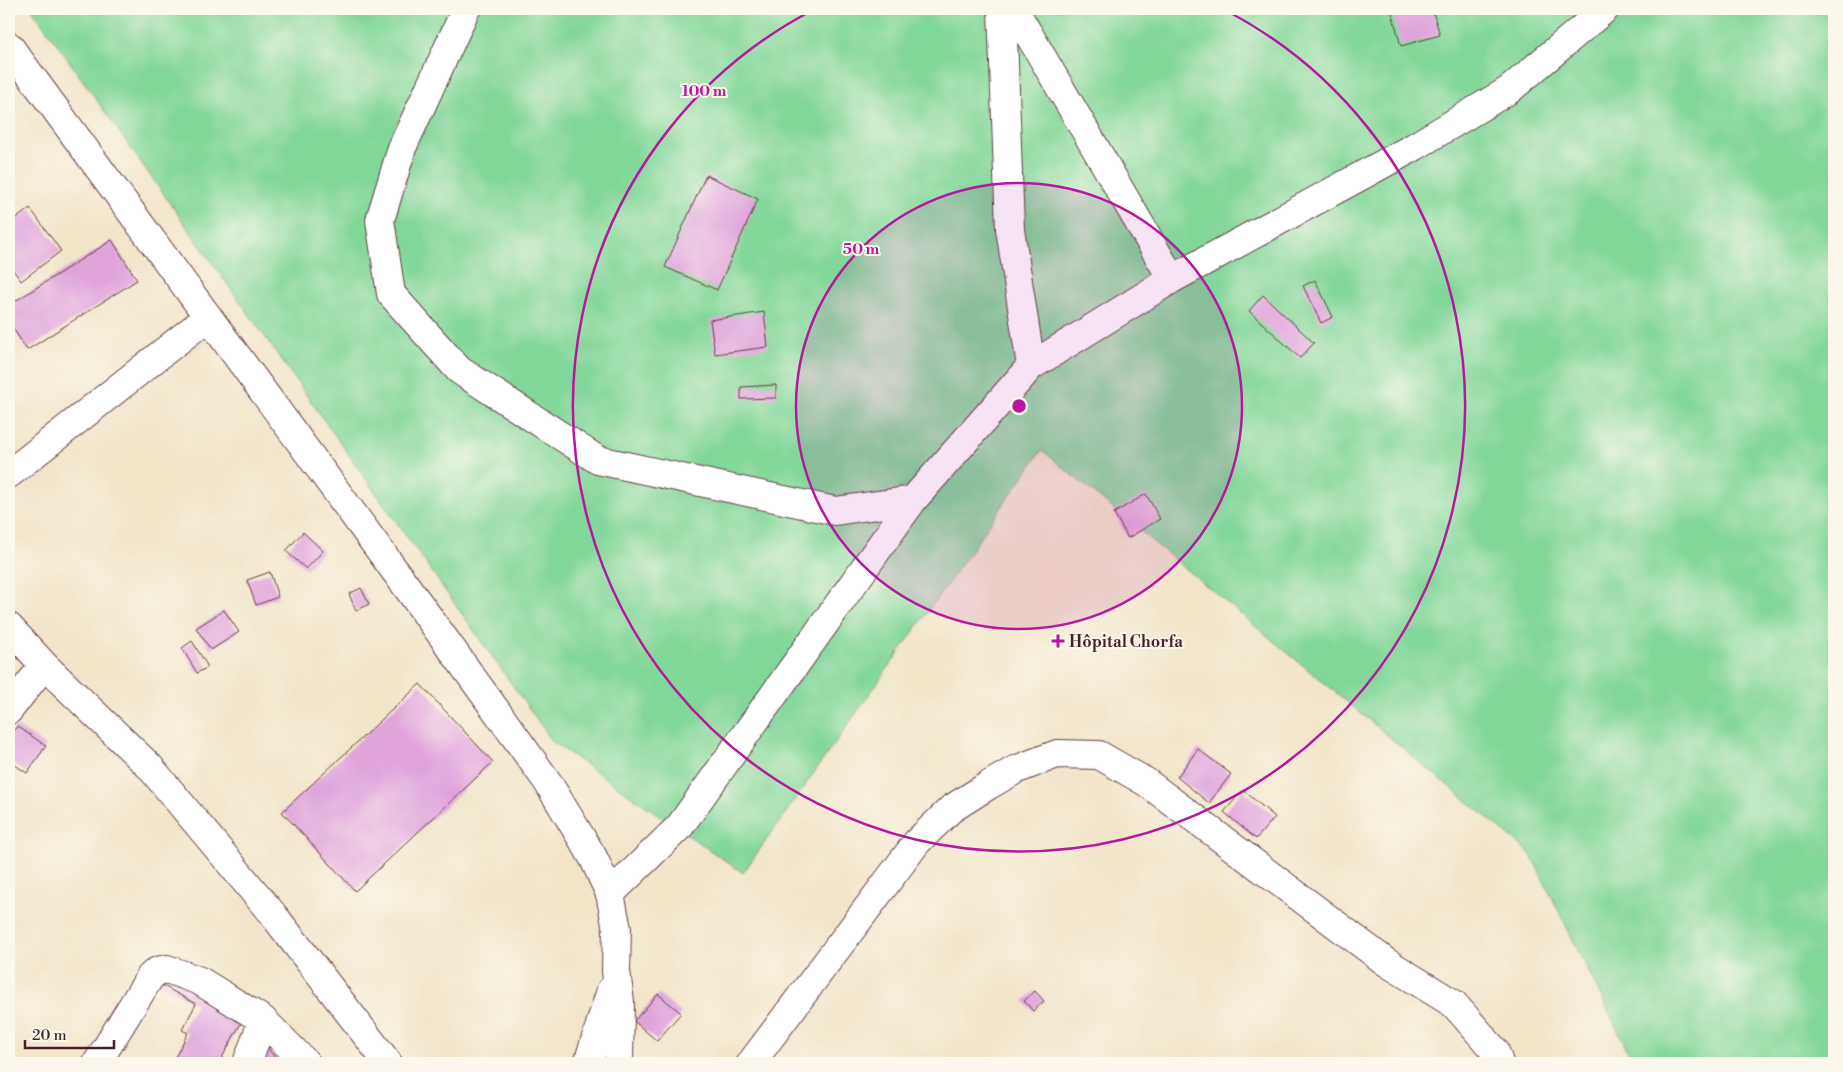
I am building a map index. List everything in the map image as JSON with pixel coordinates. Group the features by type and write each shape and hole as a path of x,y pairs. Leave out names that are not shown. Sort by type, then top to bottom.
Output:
{"main road":[{"path":"466,9 402,148 380,220 391,294 459,370 598,460 835,511 912,500"},
{"path":"1002,9 1010,229 1032,366"},
{"path":"1014,9 1172,279"},
{"path":"610,894 680,826 912,500 1032,366 1172,279 1414,147 1509,90 1604,9"},
{"path":"9,46 404,583 547,781 593,857 610,894 617,929 616,971 620,1002 619,1063"},
{"path":"9,474 208,317"},
{"path":"9,628 44,665 150,768 275,916 388,1063"},
{"path":"9,710 44,665"},
{"path":"751,1063 917,842 951,809 988,785 1016,770 1057,754 1100,754 1146,782 1386,962 1454,1004 1494,1051 1499,1063"},
{"path":"97,1063 150,977 157,971 167,969 200,980 263,1020 306,1063"},
{"path":"588,1063 616,971"},
{"path":"247,1063 263,1020"}],"green space":[{"path":"32,9 1834,9 1834,1063 1634,1063 1530,853 1042,450 743,873 553,742"}],"building":[{"path":"1407,9 1432,9 1440,35 1401,46 1392,13"},
{"path":"706,175 758,199 717,290 665,267"},
{"path":"30,208 61,251 21,281 9,264 9,224"},
{"path":"112,240 137,280 27,350 9,322 9,305"},
{"path":"1315,280 1333,317 1321,323 1303,286"},
{"path":"1263,295 1314,343 1300,358 1249,311"},
{"path":"764,312 768,347 715,354 710,320"},
{"path":"776,385 776,398 741,399 741,387"},
{"path":"1146,494 1160,519 1128,538 1114,513"},
{"path":"303,532 323,551 306,569 286,551"},
{"path":"270,572 278,597 256,605 247,580"},
{"path":"361,588 369,604 356,611 349,594"},
{"path":"224,610 239,632 211,650 196,628"},
{"path":"192,641 208,667 197,673 182,648"},
{"path":"420,684 493,762 355,891 282,812"},
{"path":"17,726 46,746 27,773 9,761 9,738"},
{"path":"1198,749 1231,774 1209,803 1177,777"},
{"path":"1243,790 1275,817 1256,839 1224,812"},
{"path":"163,968 246,1014 219,1063 172,1063 188,1033 182,1030 196,1004 156,982"},
{"path":"1035,991 1044,1001 1033,1011 1024,1001"},
{"path":"658,994 681,1013 657,1041 634,1021"},
{"path":"261,1040 280,1063 234,1063"}],"place":[{"name":"Hôpital Chorfa","path":"1058,641"}]}
